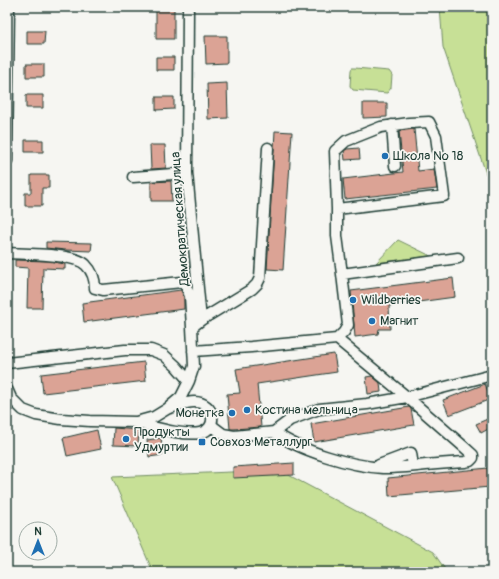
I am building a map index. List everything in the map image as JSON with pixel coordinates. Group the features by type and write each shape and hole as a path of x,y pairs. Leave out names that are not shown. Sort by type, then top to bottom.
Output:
{"street":[{"path":"7,161 9,7"},
{"name":"Демократическая улица","path":"188,7 187,174 201,320"},
{"path":"193,351 337,339 348,325 337,236 335,151 346,141 381,127 429,122 436,136 444,196 337,209"},
{"path":"392,126 395,166"},
{"path":"192,327 258,284 260,278 268,148"},
{"path":"133,177 187,174"},
{"path":"7,253 49,255 70,258 86,265 95,281 95,288 103,290 182,282 186,286 190,296 194,366 189,382 181,397 167,409 154,417 136,422 90,422 36,415 23,410 9,393"},
{"path":"342,274 458,258"},
{"path":"274,432 281,437 317,453 344,461 373,467 391,468 470,461 473,458 473,455 407,397 337,339"},
{"path":"7,362 126,350 151,350 164,355 176,366 189,382"},
{"path":"211,425 223,434 234,436 274,432 290,420 319,409 367,404 407,397 492,375"},
{"path":"136,422 163,430 190,434 202,433 207,430 213,419 208,406 202,403 194,402 167,409"}],"green space":[{"path":"440,7 492,7 492,191 443,47"},
{"path":"352,68 389,71 392,75 391,88 387,93 353,90 350,86"},
{"path":"398,240 431,256 376,263"},
{"path":"279,470 433,552 447,572 153,572 112,477"}],"building":[{"path":"156,7 174,7 174,39 156,39"},
{"path":"27,31 45,31 44,44 27,44"},
{"path":"205,36 227,36 227,63 206,64"},
{"path":"156,57 174,57 174,70 156,70"},
{"path":"26,64 44,64 44,77 26,77"},
{"path":"227,83 228,118 208,119 207,84"},
{"path":"26,95 43,95 43,108 26,108"},
{"path":"156,97 174,97 174,109 156,110"},
{"path":"363,103 387,103 387,117 363,118"},
{"path":"414,129 418,171 434,169 437,189 345,199 343,179 403,172 399,131"},
{"path":"275,131 292,132 283,270 267,269"},
{"path":"25,140 43,140 43,152 25,152"},
{"path":"150,145 165,145 166,168 151,169"},
{"path":"359,148 360,159 345,160 344,151 347,149"},
{"path":"31,175 49,175 49,188 42,188 42,206 25,206 25,193 31,193"},
{"path":"171,181 172,201 151,201 151,182"},
{"path":"46,242 92,243 91,251 46,248"},
{"path":"15,260 48,261 65,264 65,269 43,268 42,308 27,308 28,268 15,267"},
{"path":"453,278 455,297 389,306 390,329 379,329 378,334 355,337 351,291"},
{"path":"181,290 184,297 184,309 84,322 82,303"},
{"path":"334,354 337,372 257,384 261,427 230,429 227,394 240,393 236,369"},
{"path":"144,362 146,381 43,393 41,374"},
{"path":"372,376 380,383 381,392 368,394 366,377"},
{"path":"485,384 491,399 449,415 443,400"},
{"path":"409,407 411,409 414,425 314,442 311,424"},
{"path":"492,417 492,427 481,433 476,424"},
{"name":"Продукты Удмуртии","path":"114,428 139,430 138,446 113,445"},
{"path":"97,430 101,449 67,456 63,438"},
{"path":"161,438 163,455 149,457 147,440"},
{"path":"294,463 294,475 233,478 233,467"},
{"path":"488,468 490,487 389,496 388,478"}],"place":[{"name":"Школа № 18","path":"385,156"},
{"name":"Wildberries","path":"353,300"},
{"name":"Магнит","path":"372,321"},
{"name":"Костина мельница","path":"247,410"},
{"name":"Монетка","path":"232,413"},
{"name":"Продукты Удмуртии","path":"126,439"},
{"name":"Совхоз Металлург","path":"202,442"}]}
